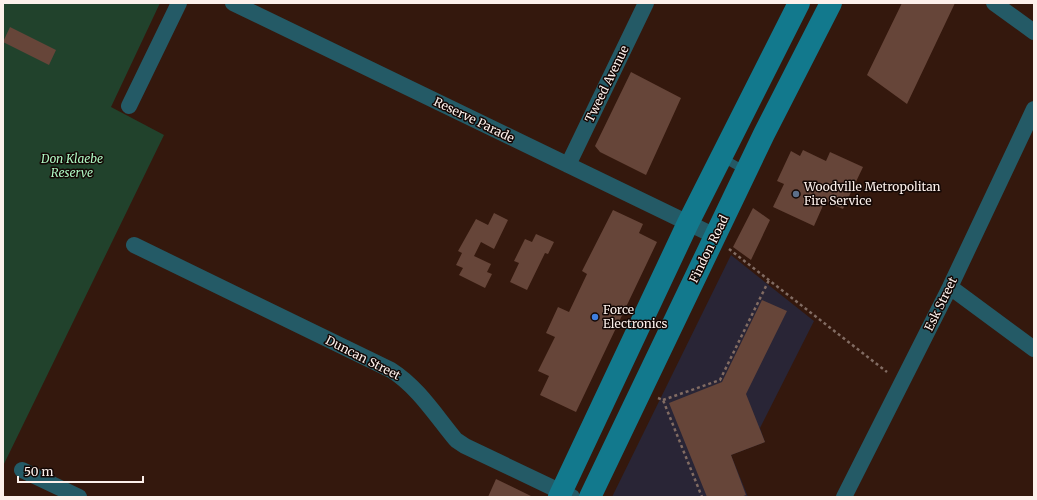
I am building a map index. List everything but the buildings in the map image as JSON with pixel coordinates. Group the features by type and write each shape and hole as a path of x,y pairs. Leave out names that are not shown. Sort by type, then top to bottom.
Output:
{"main road":[{"path":"564,495 688,223 799,3"},
{"name":"Findon Road","path":"590,497 720,241 746,172 831,3"}],"street":[{"path":"129,106 179,3"},
{"name":"Reserve Parade","path":"232,3 688,223 720,241"},
{"name":"Tweed Avenue","path":"568,165 646,3"},
{"path":"994,3 1034,32"},
{"name":"Esk Street","path":"844,497 950,287 1034,109"},
{"name":"Duncan Street","path":"134,245 391,370 413,387 456,440 465,446 564,495"},
{"path":"950,287 1034,349"},
{"path":"22,470 79,497"}],"lane":[{"path":"721,157 746,172"}],"path":[{"path":"720,241 887,372"},
{"path":"702,497 663,400 720,380 769,280"}],"shaded area":[{"path":"731,255 814,321 760,428 765,442 731,455 748,497 612,497"}],"green space":[{"name":"Don Klaebe Reserve","path":"3,3 160,3 111,107 164,135 3,466"}],"place":[{"name":"Woodville Metropolitan Fire Service","path":"796,194"},
{"name":"Force Electronics","path":"595,317"}]}
